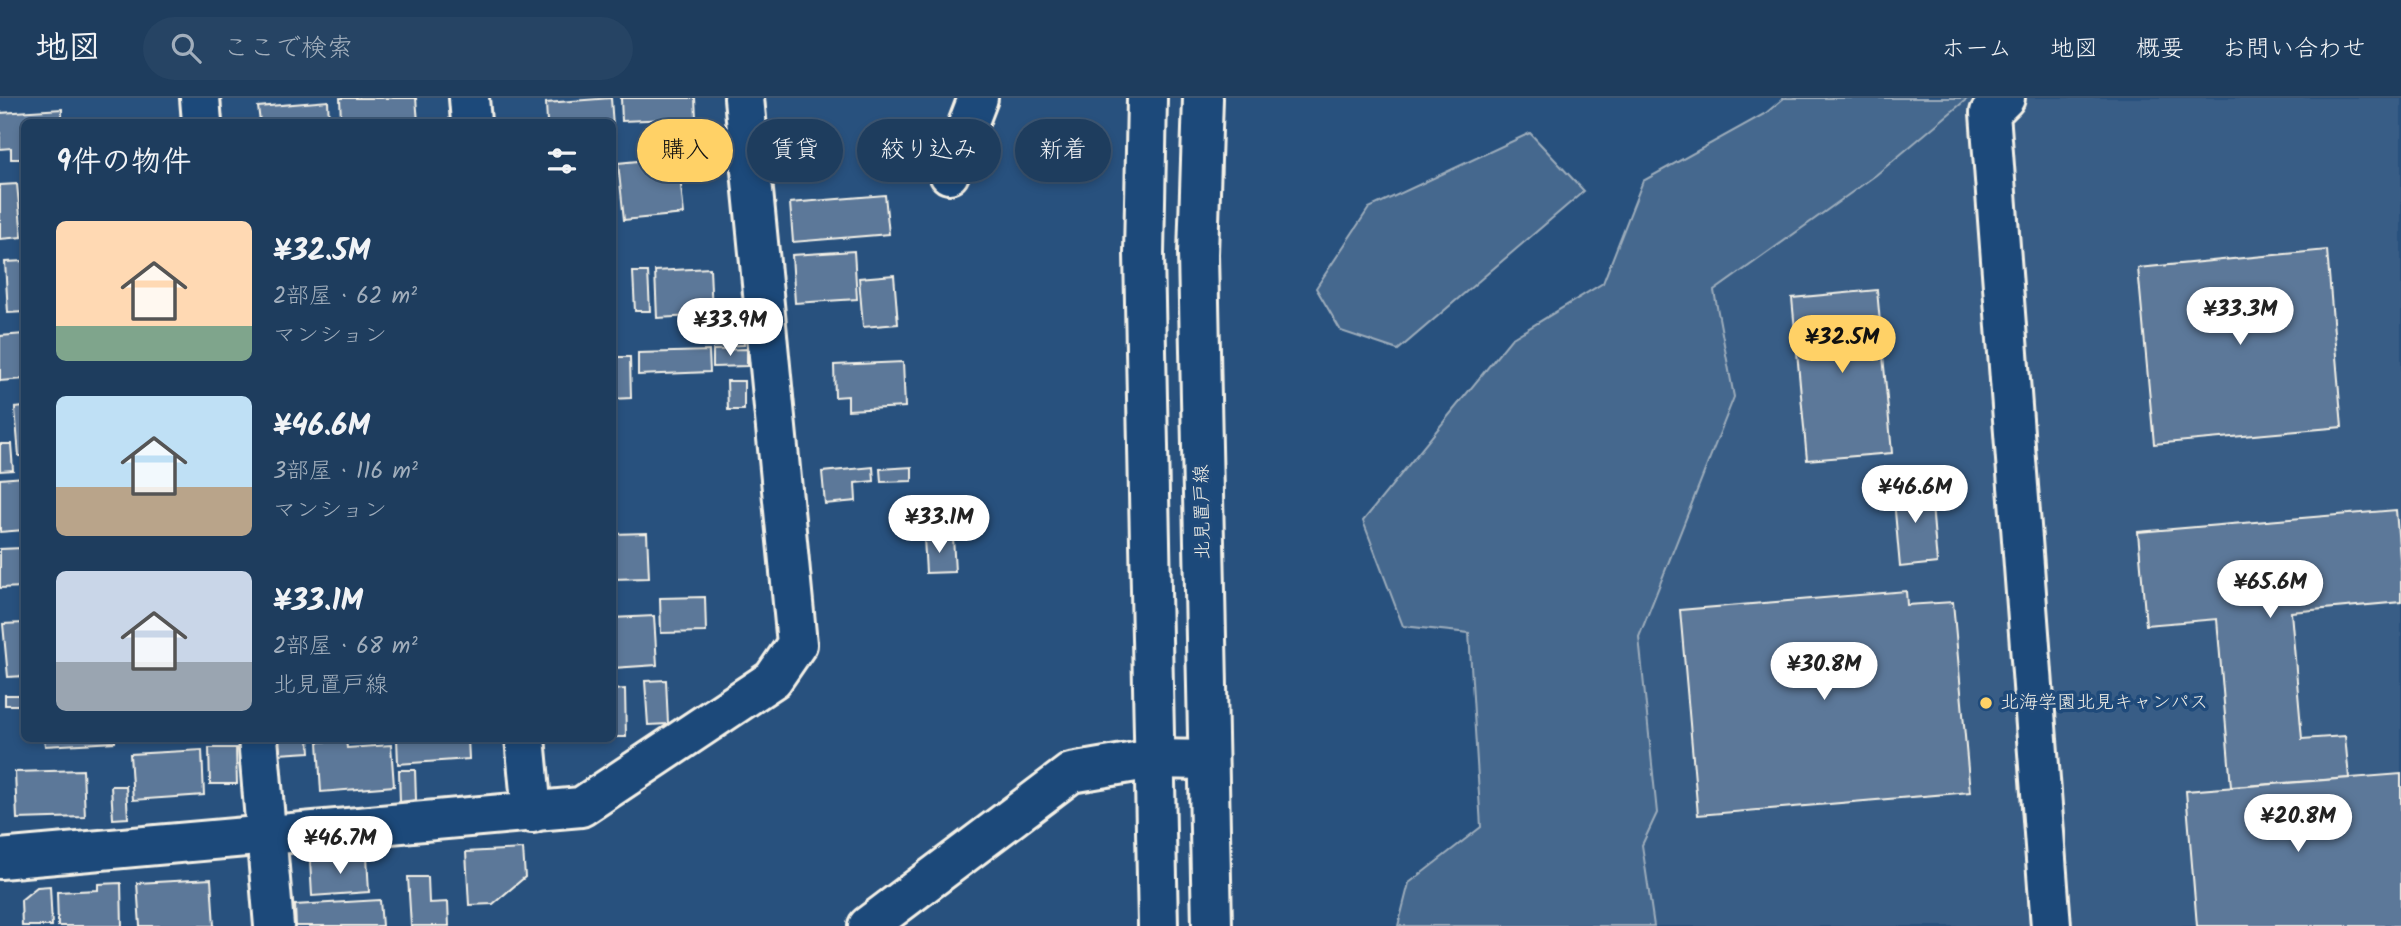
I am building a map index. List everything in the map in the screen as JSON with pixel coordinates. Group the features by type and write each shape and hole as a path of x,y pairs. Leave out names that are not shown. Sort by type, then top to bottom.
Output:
{"street":[{"path":"200,98 202,119"},
{"path":"469,98 471,119"},
{"path":"0,859 581,807 773,679 797,644 744,98"},
{"path":"970,119 978,98"},
{"path":"1147,98 1144,254 1158,926"},
{"name":"北見置戸線","path":"1203,98 1198,254 1212,926"},
{"path":"2005,98 1990,113 2051,926"},
{"path":"258,742 274,926"},
{"path":"525,742 532,813"},
{"path":"868,926 1071,773 1153,759 1208,760"}],"shaded area":[{"path":"1784,98 1968,98 1876,175 1714,291 1734,397 1639,637 1657,813 1642,845 1654,926 1398,926 1409,883 1481,827 1469,633 1403,626 1363,521 1511,339 1603,283 1643,181 1766,113"},
{"name":"北海学園北見キャンパス","path":"1932,98 2401,98 2401,926 1495,926 1688,272"},
{"path":"1530,133 1584,191 1398,350 1341,331 1316,288 1369,208"}],"building":[{"path":"340,98 416,98 418,119 341,119"},
{"path":"611,98 612,119 547,119 546,103"},
{"path":"621,98 695,98 696,118 622,121"},
{"path":"328,101 329,119 260,119 258,107"},
{"path":"62,109 62,119 21,119 21,159 11,159 11,148 0,149 0,113"},
{"path":"637,161 637,182 681,182 684,214 624,220 618,163"},
{"path":"17,184 21,237 0,239 0,185"},
{"path":"885,195 889,234 793,242 790,203"},
{"path":"2327,250 2342,427 2154,444 2138,268"},
{"path":"854,251 857,299 795,303 792,255"},
{"path":"21,261 21,312 8,313 5,262"},
{"path":"710,268 712,315 657,318 655,271"},
{"path":"633,272 648,272 650,311 635,311"},
{"path":"894,275 898,324 863,327 859,278"},
{"path":"1877,290 1892,453 1807,460 1792,298"},
{"path":"743,329 744,345 704,347 704,330"},
{"path":"21,334 21,379 0,381 0,336"},
{"path":"747,349 747,366 713,367 713,350"},
{"path":"709,351 710,372 638,375 638,353"},
{"path":"616,357 630,357 631,398 616,399"},
{"path":"903,362 905,407 848,410 848,396 835,397 834,365"},
{"path":"727,381 744,381 744,410 728,410"},
{"path":"21,407 21,456 19,456 15,408"},
{"path":"0,444 11,444 13,470 0,471"},
{"path":"873,467 874,481 855,483 856,501 825,504 822,472"},
{"path":"912,467 912,481 881,482 880,469"},
{"path":"21,477 21,530 0,532 0,479"},
{"path":"1930,482 1937,563 1900,567 1893,489"},
{"path":"2396,510 2401,602 2291,612 2302,739 2345,736 2349,778 2231,787 2217,619 2146,625 2138,532"},
{"path":"647,533 649,578 616,579 616,534"},
{"path":"953,537 955,572 926,573 924,538"},
{"path":"21,548 21,587 0,588 0,549"},
{"path":"1906,591 1907,605 1953,602 1970,792 1698,815 1680,610"},
{"path":"705,597 706,632 661,633 660,598"},
{"path":"654,616 657,665 616,668 616,618"},
{"path":"21,623 21,676 8,677 3,624"},
{"path":"666,680 668,724 648,725 645,681"},
{"path":"625,689 626,737 616,737 616,690"},
{"path":"5,695 21,695 21,705 5,705"},
{"path":"44,742 115,742 45,746"},
{"path":"279,742 309,742 310,752 279,754"},
{"path":"318,742 346,742 347,748 391,745 394,786 321,792"},
{"path":"397,742 468,742 469,759 398,764"},
{"path":"209,748 236,748 237,784 210,784"},
{"path":"202,750 204,795 133,800 130,754"},
{"path":"83,770 85,817 17,819 15,772"},
{"path":"399,770 415,770 416,800 400,802"},
{"path":"2401,774 2401,926 2197,926 2186,791"},
{"path":"111,786 126,786 128,818 113,819"},
{"path":"523,849 525,877 493,904 469,905 466,852"},
{"path":"367,856 369,892 312,896 310,860"},
{"path":"408,877 428,877 429,903 448,902 449,926 411,926"},
{"path":"211,879 214,926 140,926 137,883"},
{"path":"121,883 122,926 58,926 57,892 98,890 98,884"},
{"path":"50,886 52,926 22,926 21,900 37,887"},
{"path":"380,900 382,926 296,926 295,905"}],"place":[{"name":"北海学園北見キャンパス","path":"1986,703"}]}
